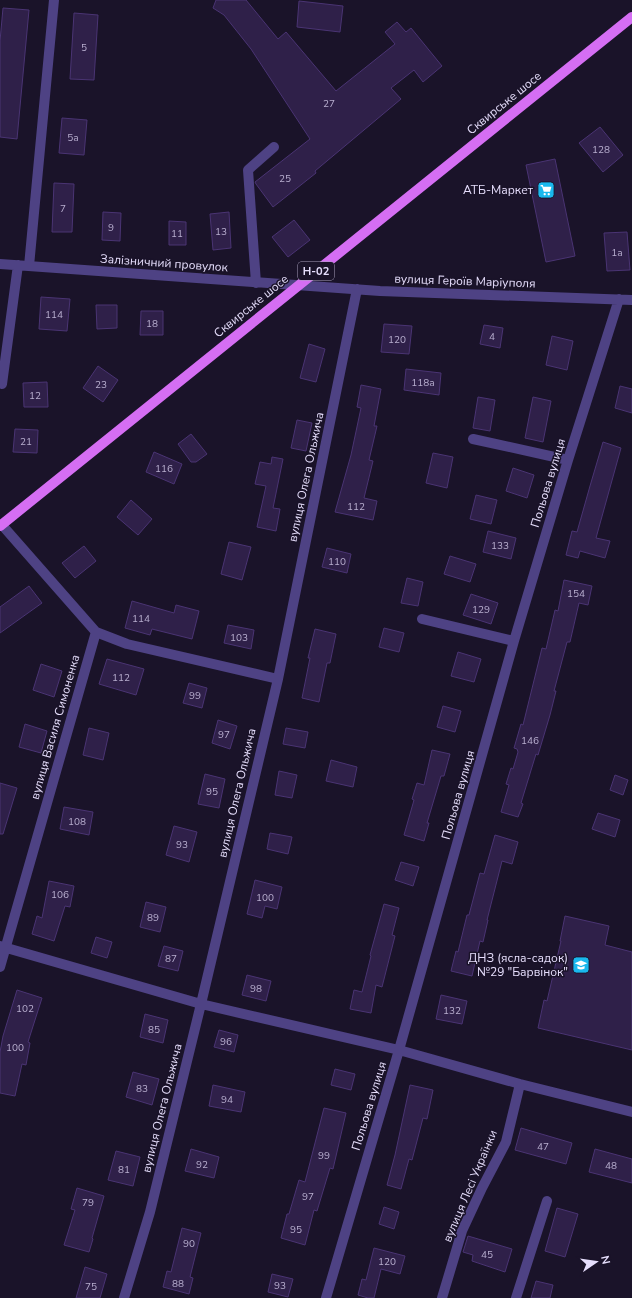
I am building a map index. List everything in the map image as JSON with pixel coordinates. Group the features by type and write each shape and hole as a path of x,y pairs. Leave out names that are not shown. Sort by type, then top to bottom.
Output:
{"main road":[{"name":"Сквирське шосе","path":"1,526 632,16"}],"street":[{"path":"29,266 54,0"},
{"path":"256,283 248,170 274,147"},
{"name":"Залізничний провулок","path":"0,264 297,286"},
{"path":"2,384 18,265"},
{"name":"вулиця Героїв Маріуполя","path":"297,286 632,300"},
{"name":"вулиця Олега Ольжича","path":"124,1298 150,1212 278,679 357,289"},
{"name":"Польова вулиця","path":"326,1298 400,1050 514,641 568,460 619,299"},
{"path":"473,439 568,460"},
{"path":"1,526 96,632 127,644 278,679"},
{"path":"422,620 514,641"},
{"name":"вулиця Василя Симоненка","path":"0,967 3,947 96,632"},
{"path":"3,947 201,1004 400,1050 520,1084 632,1112"},
{"name":"вулиця Лесі Українки","path":"442,1298 462,1232 482,1188 506,1142 520,1084"},
{"path":"516,1298 547,1201"}],"building":[{"path":"216,0 246,0 278,39 286,32 336,91 395,44 385,32 397,22 406,32 411,28 442,66 423,82 414,70 391,88 401,99 315,171 316,173 273,207 255,182 310,139 251,49 224,15 213,8"},
{"path":"299,1 343,6 340,32 297,27"},
{"path":"3,8 29,10 17,139 0,137 0,41"},
{"path":"74,13 98,15 94,80 70,79"},
{"path":"62,118 87,120 84,155 59,153"},
{"path":"600,127 623,155 603,172 579,143"},
{"name":"АТБ-Маркет","path":"555,159 575,256 546,262 526,165"},
{"path":"54,183 74,184 72,232 52,232"},
{"path":"103,212 121,213 120,241 102,240"},
{"path":"229,212 231,248 213,250 210,214"},
{"path":"294,220 310,240 288,257 272,237"},
{"path":"169,221 186,222 186,245 169,245"},
{"path":"627,232 630,270 607,271 604,233"},
{"path":"41,297 70,299 67,331 39,329"},
{"path":"96,305 117,305 117,328 97,329"},
{"path":"141,311 163,311 163,335 140,335"},
{"path":"384,324 412,326 409,354 381,352"},
{"path":"484,325 503,328 500,348 480,344"},
{"path":"552,336 573,341 567,370 546,365"},
{"path":"309,344 325,349 316,382 300,378"},
{"path":"98,366 118,380 103,402 83,388"},
{"path":"406,369 441,373 439,395 404,390"},
{"path":"47,382 48,407 24,407 23,383"},
{"path":"361,385 381,389 374,426 377,426 369,460 373,461 364,498 377,501 373,520 335,512 351,455 361,408 357,407"},
{"path":"620,386 632,389 632,413 615,408"},
{"path":"478,397 495,400 490,431 473,428"},
{"path":"533,397 551,401 543,442 525,438"},
{"path":"297,420 312,423 306,451 291,448"},
{"path":"15,429 38,430 37,453 13,452"},
{"path":"191,434 207,454 196,462 191,462 178,444"},
{"path":"603,442 621,448 596,538 610,541 605,558 580,551 578,558 566,555 572,531 577,532"},
{"path":"154,452 182,464 174,484 146,472"},
{"path":"433,453 453,457 447,488 426,483"},
{"path":"272,457 283,459 273,508 280,509 276,531 257,527 266,486 255,484 260,462 271,464"},
{"path":"513,468 534,475 527,498 506,491"},
{"path":"476,495 497,500 491,524 470,519"},
{"path":"131,500 152,519 138,535 117,517"},
{"path":"488,531 516,538 511,559 483,552"},
{"path":"229,542 251,547 242,580 221,574"},
{"path":"84,546 96,561 75,578 62,563"},
{"path":"327,548 351,554 347,573 322,567"},
{"path":"450,556 476,564 470,582 444,574"},
{"path":"407,578 423,582 418,606 401,603"},
{"path":"564,580 592,586 588,605 579,603 570,642 567,642 554,691 556,691 550,715 538,755 536,754 521,803 523,804 518,817 501,812 509,785 506,784 511,768 513,769 518,752 517,749 514,748 521,724 523,725 542,648 546,649 555,610 558,611"},
{"path":"29,586 42,603 0,633 0,607"},
{"path":"471,594 498,603 491,624 463,615"},
{"path":"132,601 174,613 176,605 199,611 192,639 152,629 150,635 125,628"},
{"path":"228,625 254,630 251,649 224,643"},
{"path":"384,628 404,633 399,652 379,647"},
{"path":"315,629 336,634 330,663 327,663 319,702 302,698 310,658 308,658"},
{"path":"458,652 481,659 474,682 451,676"},
{"path":"107,659 144,669 136,695 99,684"},
{"path":"41,664 62,671 54,697 33,690"},
{"path":"189,683 207,688 202,708 183,703"},
{"path":"443,706 461,711 455,732 437,727"},
{"path":"218,720 237,726 230,749 212,743"},
{"path":"25,724 47,731 41,753 19,747"},
{"path":"89,728 109,733 103,760 83,755"},
{"path":"286,728 308,732 305,748 283,744"},
{"path":"432,750 450,754 444,776 441,776 427,823 429,823 424,841 404,835 414,800 412,799 417,783 424,785"},
{"path":"331,760 357,767 353,787 326,781"},
{"path":"279,771 297,775 292,798 275,795"},
{"path":"205,774 225,779 219,808 198,804"},
{"path":"615,775 628,780 623,795 610,790"},
{"path":"0,783 17,788 3,834 0,834"},
{"path":"64,807 93,812 89,835 60,829"},
{"path":"598,813 620,820 615,837 592,829"},
{"path":"174,826 197,832 189,862 166,855"},
{"path":"270,833 292,837 288,854 267,849"},
{"path":"495,835 518,842 512,864 502,861 483,942 480,941 472,976 451,971 456,951 458,952 467,915 469,915 480,873 484,874"},
{"path":"401,862 419,867 413,886 395,880"},
{"path":"255,880 282,887 277,909 265,906 262,918 247,914"},
{"path":"49,881 74,886 70,907 65,906 54,941 32,934 37,916 42,918"},
{"path":"146,902 166,907 160,932 140,927"},
{"path":"384,904 399,908 392,935 395,936 382,987 376,985 371,1013 350,1009 354,990 362,992 370,955"},
{"path":"565,916 609,926 605,945 632,952 632,1050 538,1028 544,1000 547,1001 561,941"},
{"path":"96,937 112,942 107,958 91,953"},
{"path":"164,946 183,951 178,971 158,966"},
{"path":"247,975 271,981 266,1001 242,995"},
{"path":"17,990 42,998 28,1042 30,1043 26,1065 22,1064 15,1096 0,1093 0,1052 3,1036"},
{"path":"441,995 467,1001 462,1024 436,1019"},
{"path":"145,1014 168,1020 163,1043 140,1037"},
{"path":"219,1030 238,1035 234,1052 214,1047"},
{"path":"335,1069 355,1074 351,1090 331,1085"},
{"path":"133,1072 159,1079 152,1105 126,1097"},
{"path":"213,1085 245,1092 241,1112 209,1106"},
{"path":"410,1085 433,1090 427,1119 423,1118 412,1160 409,1159 401,1189 387,1185"},
{"path":"324,1108 346,1113 333,1169 330,1168 317,1211 314,1210 305,1245 281,1238 287,1214 289,1214 299,1180 305,1182"},
{"path":"521,1128 572,1143 566,1164 515,1150"},
{"path":"191,1149 219,1157 214,1178 185,1171"},
{"path":"595,1149 632,1159 632,1183 589,1172"},
{"path":"116,1151 140,1157 133,1186 108,1180"},
{"path":"77,1188 104,1196 89,1252 64,1245 75,1210 71,1209"},
{"path":"384,1207 399,1212 394,1229 379,1224"},
{"path":"557,1208 578,1214 565,1257 545,1251"},
{"path":"182,1228 201,1233 190,1277 193,1278 189,1294 163,1287 167,1271 171,1272"},
{"path":"468,1236 512,1249 505,1272 472,1261 473,1255 463,1252"},
{"path":"374,1248 405,1256 400,1274 381,1269 374,1298 368,1298 358,1295 362,1279 366,1280"},
{"path":"85,1267 107,1274 100,1298 76,1298"},
{"path":"272,1274 293,1279 288,1297 268,1292"},
{"path":"536,1281 553,1285 550,1298 531,1298"}],"place":[{"name":"АТБ-Маркет","path":"546,190"},
{"name":"ДНЗ (ясла-садок) №29 \"Барвінок\"","path":"581,965"}]}
